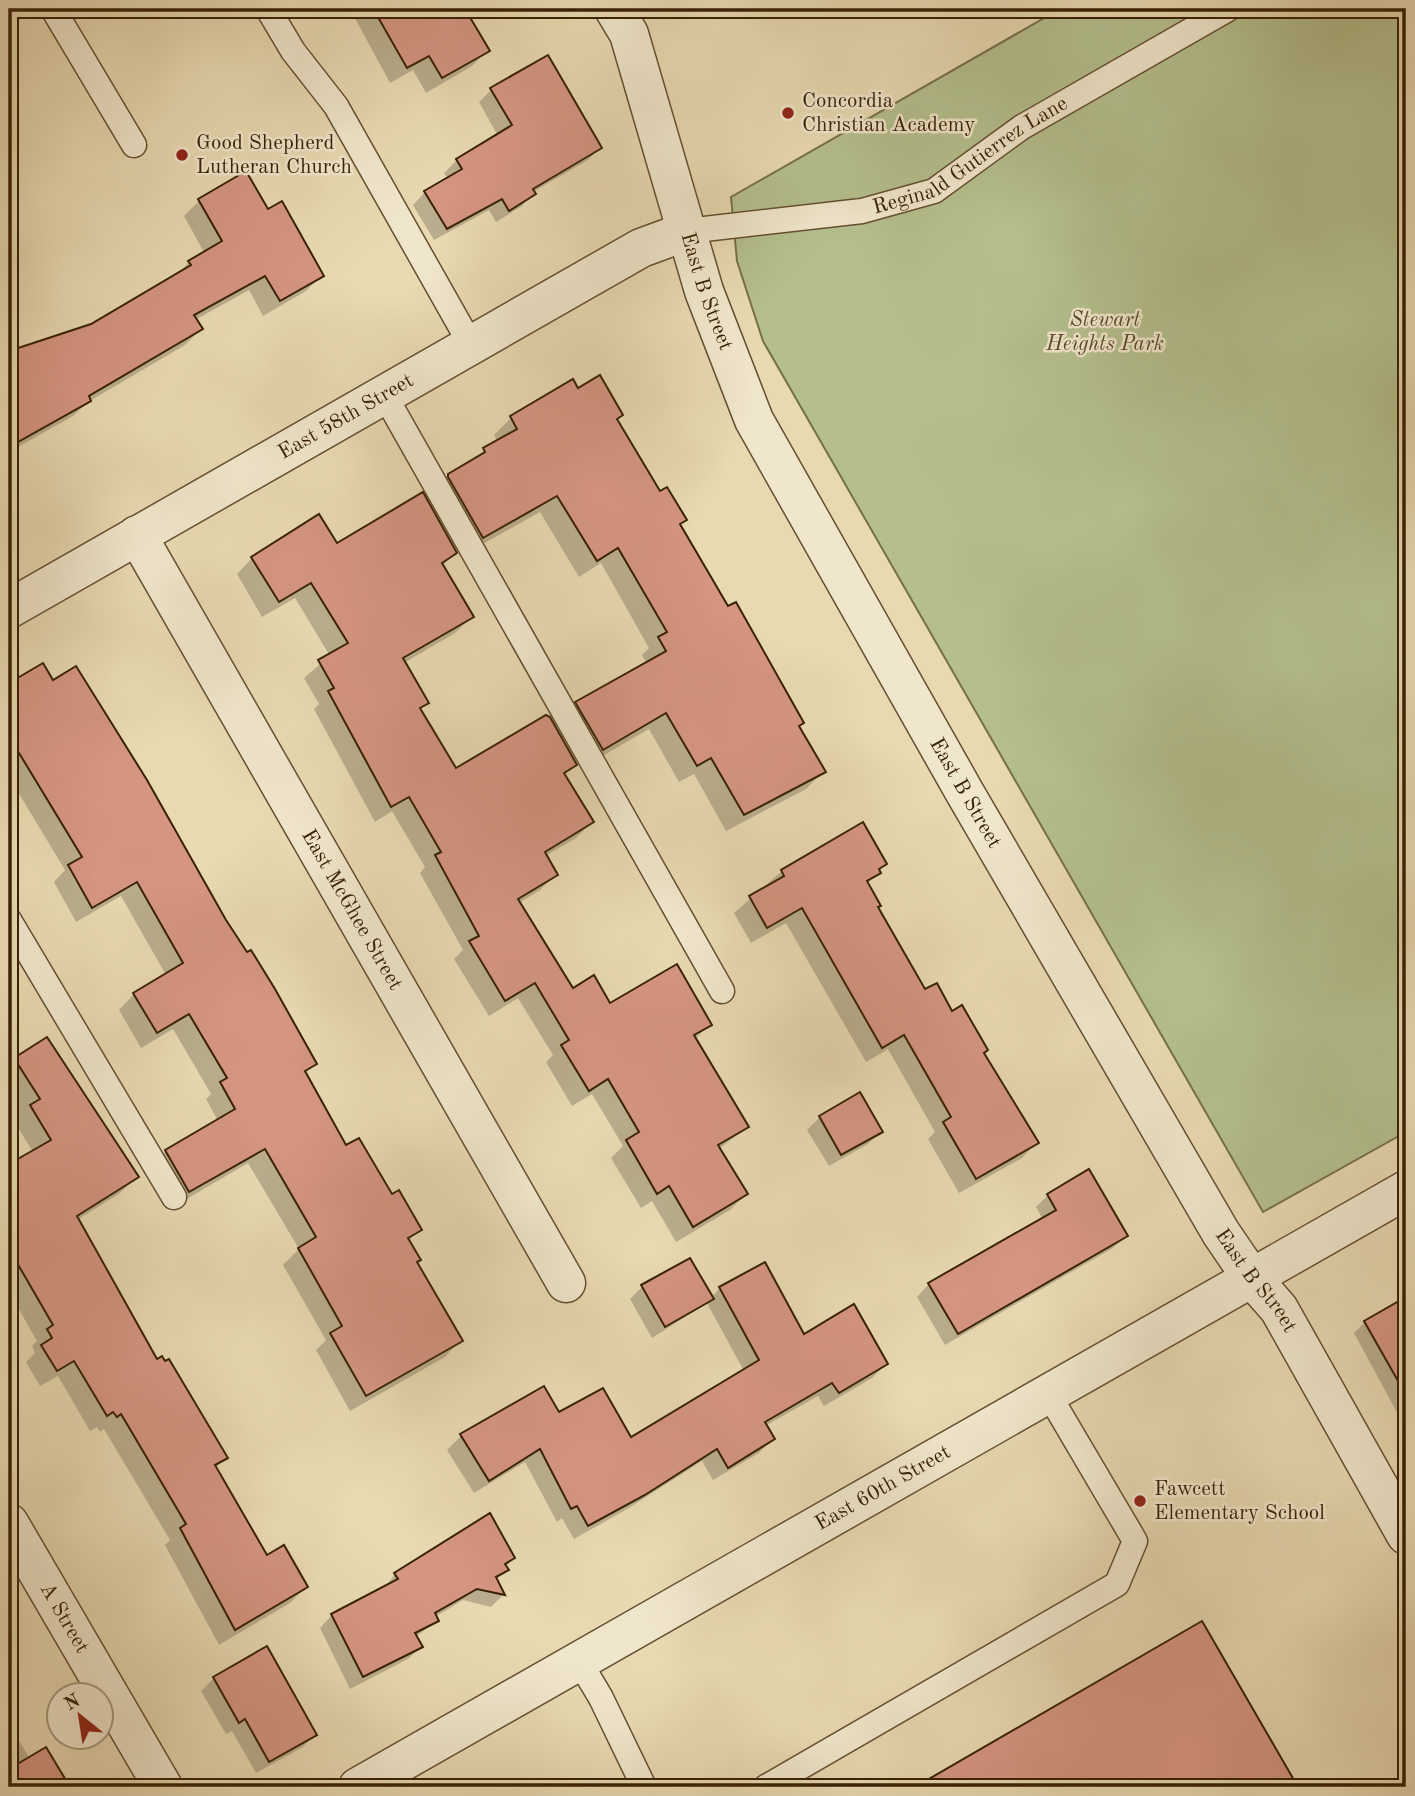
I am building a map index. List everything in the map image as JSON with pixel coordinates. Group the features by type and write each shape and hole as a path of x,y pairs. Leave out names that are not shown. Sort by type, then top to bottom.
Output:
{"street":[{"name":"East B Street","path":"614,9 629,34 704,291 754,419 965,793 1222,1233 1251,1277 1279,1309 1406,1535"},
{"name":"East 58th Street","path":"9,609 641,248 688,231"},
{"name":"East McGhee Street","path":"137,536 566,1283"},
{"name":"East 60th Street","path":"358,1787 1406,1190"},
{"name":"A Street","path":"9,1523 163,1787"}],"lane":[{"path":"53,9 134,145"},
{"path":"268,9 293,51 336,106 471,345"},
{"name":"Reginald Gutierrez Lane","path":"688,231 862,211 934,191 1022,127 1228,9"},
{"path":"384,394 722,991"},
{"path":"9,920 174,1197"},
{"path":"766,1787 1117,1584 1135,1541 1049,1395"},
{"path":"579,1661 601,1698 644,1787"}],"green space":[{"name":"Stewart Heights Park","path":"1060,9 1406,9 1406,1132 1263,1212 763,341 737,261 731,197"}],"building":[{"path":"397,9 465,9 490,51 442,78 429,56 407,68 379,19"},
{"path":"548,55 602,148 533,189 536,194 509,211 502,199 447,229 424,191 462,169 456,159 512,125 490,88"},
{"path":"246,171 268,209 282,201 324,276 280,301 265,276 194,315 203,329 89,396 91,401 9,447 9,351 91,324 191,265 188,261 222,241 198,199"},
{"path":"600,375 623,415 617,419 660,491 667,487 687,520 680,524 728,606 736,602 804,723 799,726 826,772 744,815 711,758 697,766 666,713 603,750 575,702 666,651 658,637 667,632 618,548 597,561 557,496 483,538 448,477 448,474 485,452 483,448 517,429 510,416 573,379 578,388"},
{"path":"423,492 457,553 442,563 474,617 403,658 429,703 420,708 456,768 546,715 550,717 577,765 564,773 594,822 545,852 558,875 518,899 573,988 594,975 610,1003 677,964 712,1025 694,1035 749,1127 718,1145 748,1194 693,1227 669,1186 657,1194 626,1140 639,1132 608,1079 589,1091 561,1045 569,1040 535,983 505,1001 469,941 479,936 435,855 441,852 409,797 391,807 328,691 334,688 318,660 348,643 311,583 279,602 251,557 319,514 337,543"},
{"path":"43,663 53,680 76,666 147,780 226,920 247,952 251,950 275,989 317,1064 305,1071 346,1145 359,1138 392,1194 399,1190 422,1230 408,1238 421,1260 417,1262 463,1341 366,1396 330,1333 342,1326 298,1248 316,1237 265,1149 189,1192 165,1150 235,1109 220,1082 227,1078 189,1014 157,1033 133,993 183,963 137,882 92,908 68,865 82,857 19,753 9,758 9,683"},
{"path":"863,822 887,864 879,869 881,873 867,881 881,906 878,907 925,989 937,983 952,1011 962,1005 988,1050 984,1053 1039,1143 976,1179 943,1122 951,1117 904,1035 882,1048 802,908 767,928 749,896 784,876 781,870"},
{"path":"47,1037 139,1177 77,1216 157,1359 162,1356 165,1361 169,1359 228,1458 215,1465 267,1555 284,1545 308,1587 235,1630 180,1528 186,1524 121,1414 117,1417 113,1412 107,1416 74,1361 57,1371 41,1345 52,1338 47,1329 53,1325 9,1249 9,1164 51,1140 30,1105 40,1099 14,1058"},
{"path":"860,1092 883,1132 841,1155 819,1116"},
{"path":"1089,1169 1128,1236 958,1334 928,1283 1056,1210 1047,1194"},
{"path":"690,1258 714,1299 665,1327 641,1285"},
{"path":"765,1262 804,1334 854,1304 888,1364 839,1393 832,1383 765,1422 775,1439 728,1468 717,1449 645,1495 588,1526 577,1506 571,1509 540,1449 489,1481 460,1434 544,1386 559,1412 603,1388 631,1437 759,1360 719,1287"},
{"path":"1406,1297 1406,1395 1364,1321"},
{"path":"490,1513 515,1558 505,1564 509,1570 496,1577 505,1595 477,1589 435,1613 439,1621 415,1633 423,1647 363,1677 331,1614 398,1579 394,1573"},
{"path":"1202,1621 1298,1787 915,1787"},
{"path":"267,1646 317,1735 269,1762 245,1719 239,1723 213,1677"},
{"path":"46,1747 70,1787 9,1787 9,1769"}],"place":[{"name":"Concordia Christian Academy","path":"788,113"},
{"name":"Good Shepherd Lutheran Church","path":"182,155"},
{"name":"Fawcett Elementary School","path":"1140,1501"}]}
